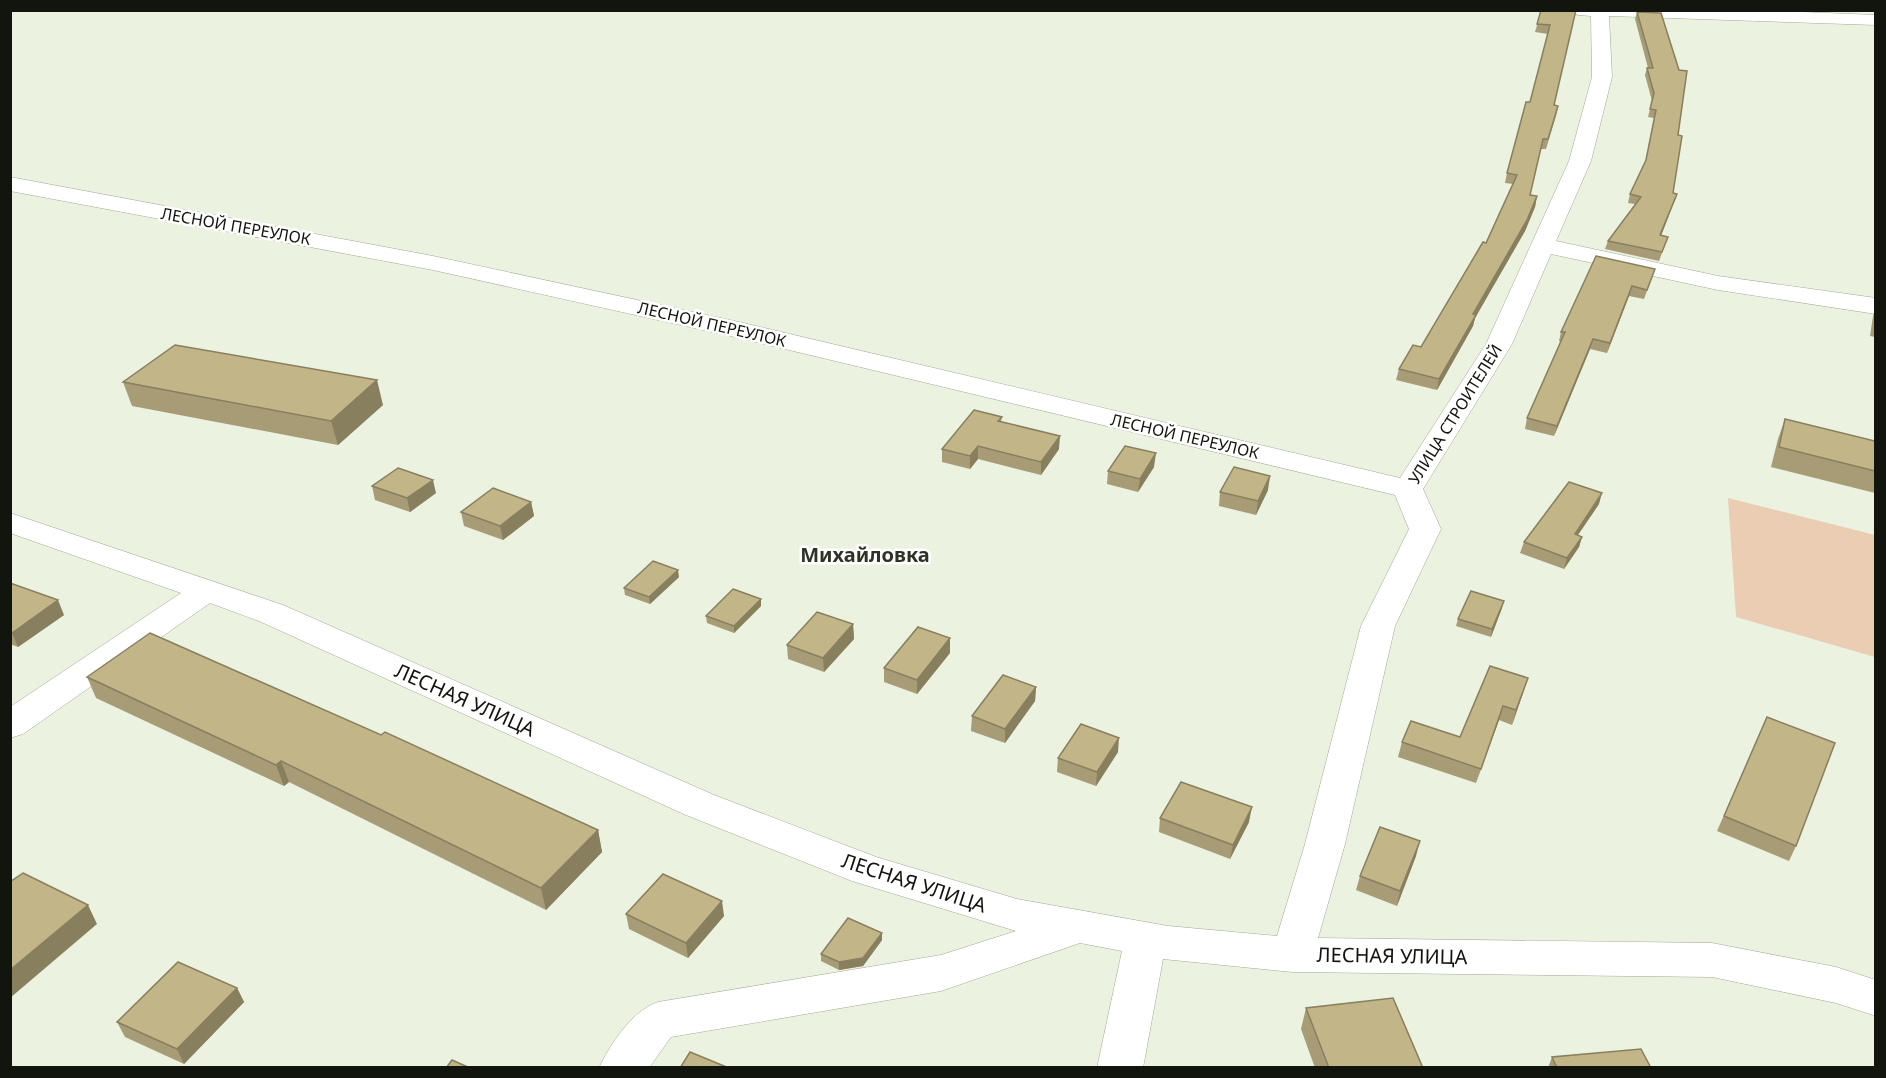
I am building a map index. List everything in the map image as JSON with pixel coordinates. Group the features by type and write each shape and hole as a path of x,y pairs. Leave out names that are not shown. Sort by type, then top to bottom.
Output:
{"street":[{"path":"1589,11 1875,20"},
{"name":"УЛИЦА СТРОИТЕЛЕЙ","path":"1292,955 1325,844 1377,626 1425,529 1408,489 1499,344 1580,161 1602,77 1589,11"},
{"name":"ЛЕСНОЙ ПЕРЕУЛОК","path":"10,184 444,265 739,330 1408,489"},
{"path":"1543,245 1718,283 1875,306"},
{"name":"ЛЕСНАЯ УЛИЦА","path":"10,522 271,614 700,805 866,870 1017,915 1146,939 1292,955 1712,960 1836,985 1875,998"},
{"path":"10,725 206,591"},
{"path":"622,1068 658,1021 941,973 1080,926"},
{"path":"1120,1068 1146,939"}],"shaded area":[{"path":"1728,498 1875,535 1875,657 1736,617"}],"building":[{"path":"1541,10 1576,10 1554,105 1558,106 1548,139 1543,139 1530,195 1537,196 1527,220 1439,379 1399,369 1413,345 1421,347 1483,242 1486,243 1517,175 1507,173 1526,102 1530,102 1550,25 1537,24"},
{"path":"1637,12 1661,13 1679,70 1687,71 1678,135 1682,136 1673,193 1677,194 1660,235 1668,237 1662,252 1608,241 1641,197 1630,194 1646,160 1656,110 1650,109 1654,93 1647,68 1653,68"},
{"path":"1596,256 1655,269 1647,290 1632,286 1610,343 1593,339 1557,426 1527,418 1565,332 1561,332"},
{"path":"175,345 377,380 331,421 123,382"},
{"path":"974,410 1002,417 998,421 1060,436 1041,462 978,446 970,456 942,449"},
{"path":"1785,419 1875,441 1875,471 1779,447"},
{"path":"1125,446 1156,453 1140,479 1108,471"},
{"path":"1234,467 1270,476 1258,501 1220,492"},
{"path":"398,468 433,480 407,498 372,486"},
{"path":"1569,482 1602,493 1575,534 1582,537 1567,558 1524,542"},
{"path":"493,488 531,502 500,526 461,512"},
{"path":"653,561 678,570 649,597 624,588"},
{"path":"10,583 58,600 10,633"},
{"path":"733,589 761,599 734,626 706,616"},
{"path":"1471,591 1504,601 1492,629 1458,619"},
{"path":"817,612 853,624 823,658 787,645"},
{"path":"918,627 950,638 917,680 884,668"},
{"path":"150,633 381,735 385,732 598,830 541,888 281,761 276,765 87,677"},
{"path":"1490,666 1528,678 1516,710 1503,706 1481,769 1402,742 1411,721 1460,737"},
{"path":"1003,675 1036,687 1005,729 972,716"},
{"path":"1767,717 1835,743 1796,846 1724,816"},
{"path":"1081,724 1119,738 1097,772 1058,758"},
{"path":"1181,782 1252,807 1233,845 1160,818"},
{"path":"1380,827 1420,841 1400,891 1360,876"},
{"path":"23,873 88,905 10,970 10,882"},
{"path":"663,874 722,901 686,943 626,914"},
{"path":"848,918 882,933 863,958 839,962 821,954"},
{"path":"178,962 237,988 177,1049 117,1022"},
{"path":"1393,998 1423,1068 1329,1068 1306,1008"},
{"path":"1641,1049 1651,1068 1557,1068 1552,1057"},
{"path":"690,1052 729,1068 680,1068"},
{"path":"452,1060 470,1068 446,1068"}],"district":[{"name":"Михайловка","path":"865,555"}]}
